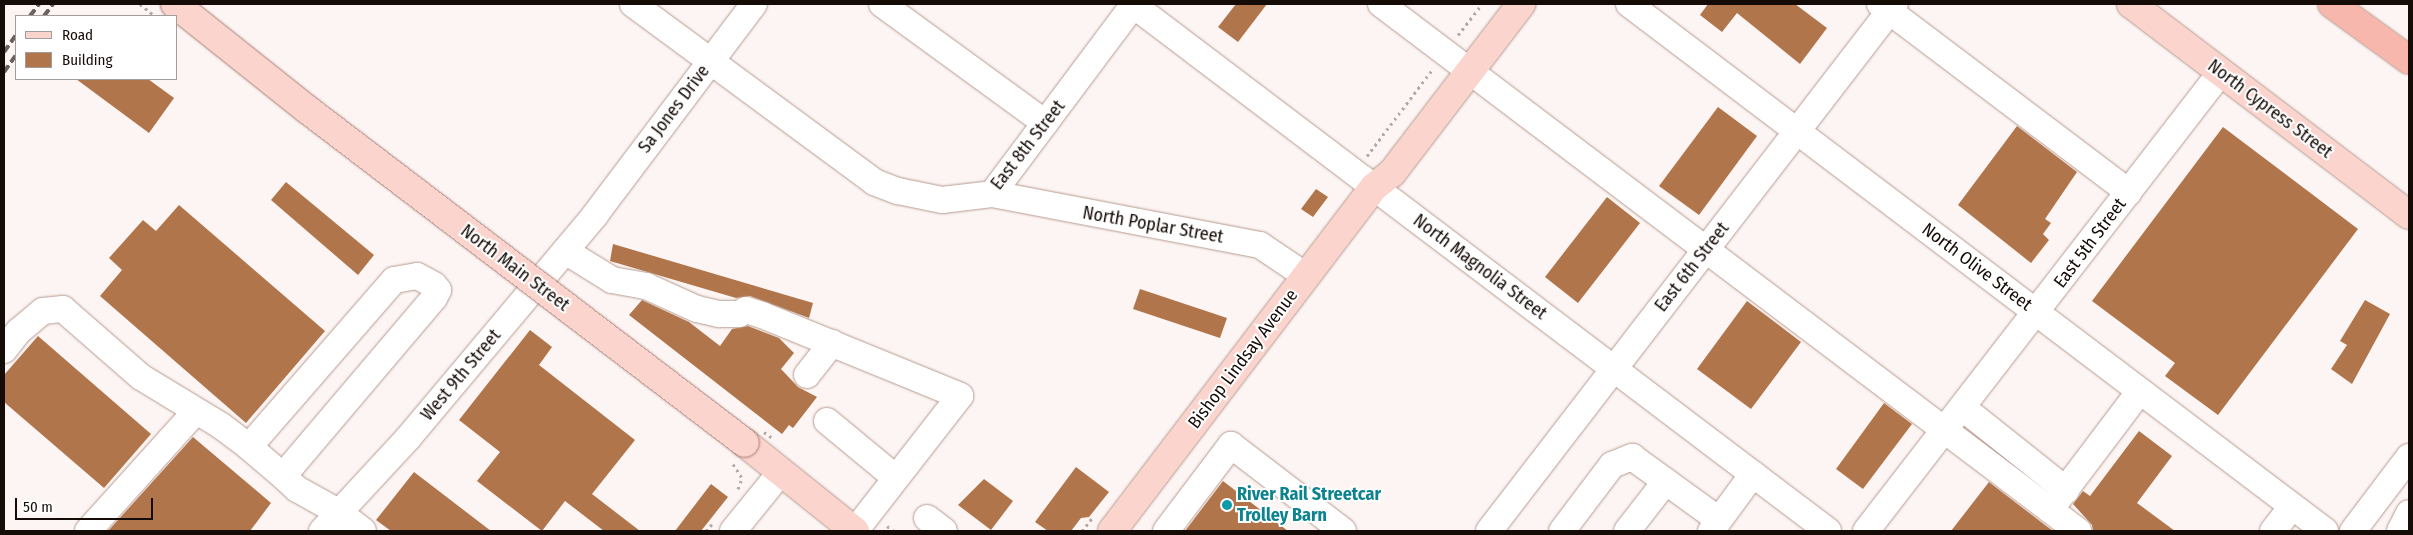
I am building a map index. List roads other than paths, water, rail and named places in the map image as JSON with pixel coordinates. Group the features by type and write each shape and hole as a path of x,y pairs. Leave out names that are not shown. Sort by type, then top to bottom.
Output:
{"highway":[{"path":"2332,4 2409,60"}],"main road":[{"name":"North Main Street","path":"175,4 308,110 745,443 855,531"},
{"name":"Bishop Lindsay Avenue","path":"1463,66 1500,4"},
{"name":"Bishop Lindsay Avenue","path":"1116,530 1374,187 1380,162 1463,66 1521,4"},
{"name":"North Cypress Street","path":"2130,4 2409,215"}],"street":[{"path":"633,4 709,62"},
{"name":"Sa Jones Drive","path":"595,214 754,4"},
{"path":"882,4 1045,123"},
{"name":"East 8th Street","path":"709,62 874,182 905,193 942,200 992,194 1133,4"},
{"name":"North Magnolia Street","path":"1133,4 1828,531"},
{"path":"1381,4 2078,531"},
{"name":"North Olive Street","path":"1629,4 2325,531"},
{"path":"1888,6 2129,192"},
{"name":"East 6th Street","path":"1489,531 1797,131 1888,6"},
{"name":"East 5th Street","path":"1866,531 1946,431 2221,72"},
{"name":"North Poplar Street","path":"992,194 1260,245 1306,276"},
{"name":"West 9th Street","path":"322,531 410,437 595,214"},
{"path":"565,251 612,280 646,286 697,310 719,314 739,314 746,310 960,396 855,531"},
{"path":"249,447 394,280 416,276 434,284 438,290 434,298 283,476"},
{"path":"4,350 19,332 43,311 63,309 141,377 249,447 298,489 340,513 363,531"},
{"path":"807,375 832,344"},
{"path":"2050,510 2140,391"},
{"path":"1963,408 2066,490"},
{"path":"88,531 196,411"},
{"path":"827,421 896,478"},
{"path":"1166,531 1231,445 1344,531"},
{"path":"1562,531 1612,465 1632,457 1666,481 1714,526 1753,474"},
{"path":"2353,531 2409,458"},
{"path":"733,531 780,472"},
{"path":"1627,531 1666,481"},
{"path":"2273,531 2292,507"},
{"path":"2400,531 2409,513"}],"railway":[{"path":"31,15 39,4"},
{"path":"45,15 53,4"},
{"path":"4,52 15,36"},
{"path":"4,72 15,56"}],"place":[{"name":"River Rail Streetcar Trolley Barn","path":"1227,505"}]}
